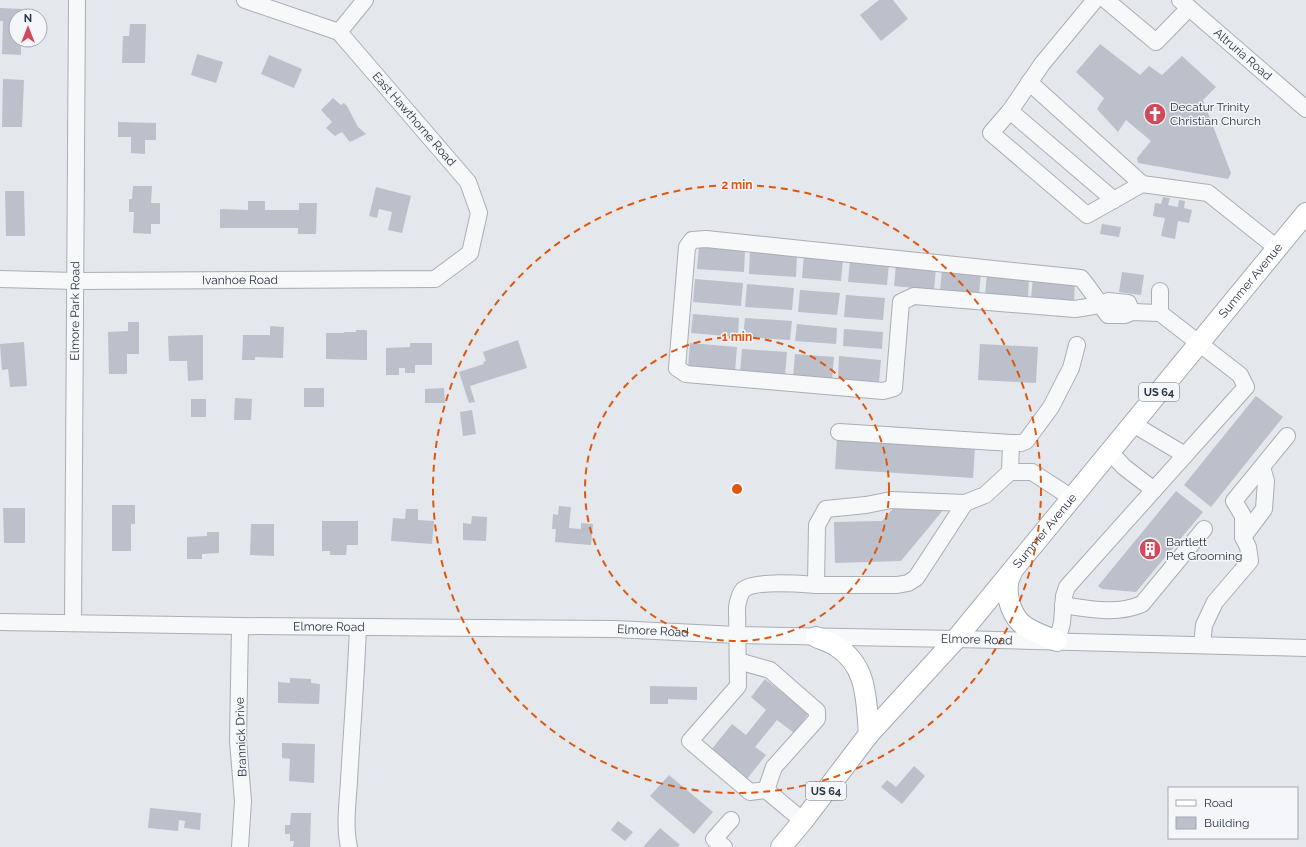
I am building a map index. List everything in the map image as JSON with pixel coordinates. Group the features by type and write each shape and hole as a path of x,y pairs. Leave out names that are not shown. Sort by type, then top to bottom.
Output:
{"main road":[{"name":"Summer Avenue","path":"781,847 870,734 956,639 1306,213"},
{"path":"1012,572 1008,584 1008,594 1010,606 1016,618 1026,627 1057,641"},
{"path":"816,637 835,646 846,654 860,672 866,693 870,734"}],"street":[{"name":"Elmore Park Road","path":"73,622 77,0"},
{"path":"245,0 339,32 365,0"},
{"path":"1095,0 1042,64 1010,111 991,133 1088,215 1142,184"},
{"path":"1106,0 1156,42 1185,4"},
{"name":"Altruria Road","path":"1185,4 1306,109"},
{"name":"East Hawthorne Road","path":"339,32 468,182 479,213 470,252"},
{"path":"1029,82 1142,184 1208,193 1277,248"},
{"path":"1010,111 1114,200"},
{"path":"1057,641 1062,623 1066,587 1246,387 1240,375 1160,313 1132,312 1125,315 1108,315 1081,278 706,239 692,240 687,247 678,368 686,374 883,391 894,388 900,302 914,296 1075,310 1100,305"},
{"name":"Ivanhoe Road","path":"0,279 76,281 435,279 470,252"},
{"path":"1160,291 1160,313"},
{"path":"839,432 1021,443 1026,441 1051,407 1070,368 1077,344"},
{"path":"1133,424 1184,455"},
{"path":"1202,645 1204,625 1215,602 1250,561 1248,547 1244,537 1243,516 1234,501 1287,436"},
{"path":"1010,472 1011,443"},
{"path":"1110,452 1124,467 1154,490"},
{"path":"1244,537 1264,509 1266,481 1262,467"},
{"path":"816,585 817,525 826,509 866,505 891,500 965,503 985,495 1010,472 1032,472 1072,498"},
{"path":"803,821 766,790 750,792 690,740 738,686 737,607 740,595 745,589 757,584 897,585 908,583 916,578 965,503"},
{"path":"1063,605 1102,610 1131,608 1142,604 1204,529"},
{"name":"Elmore Road","path":"0,622 73,622 240,626 615,629 737,635 1057,641 1306,648"},
{"name":"Brannick Drive","path":"240,626 238,741 243,801 240,847"},
{"path":"349,847 347,840 347,823 358,627"},
{"path":"738,661 770,670 817,711 817,719 774,766 766,790"},
{"path":"724,847 714,839 731,820"}],"building":[{"path":"879,0 893,0 908,19 881,41 860,15"},
{"path":"0,8 8,8 8,48 21,48 21,55 2,54 3,21 0,21"},
{"path":"130,24 146,24 145,63 122,63 123,36 129,36"},
{"name":"Decatur Trinity Christian Church","path":"1100,44 1140,75 1149,66 1162,75 1182,56 1216,87 1203,100 1231,173 1228,179 1138,163 1137,158 1151,141 1126,120 1118,132 1097,109 1104,98 1076,72"},
{"path":"197,54 223,62 216,83 191,75"},
{"path":"269,55 302,69 294,88 261,74"},
{"path":"3,79 24,80 22,127 2,127"},
{"path":"333,98 341,105 344,103 347,106 358,127 366,134 350,142 342,132 335,136 326,128 332,122 321,110"},
{"path":"118,122 156,123 156,140 145,140 145,154 131,153 131,137 118,137"},
{"path":"133,186 152,186 151,203 160,203 160,224 151,224 151,234 133,233 134,212 129,212 129,199 132,199"},
{"path":"376,187 411,196 402,233 388,230 392,212 379,209 377,218 369,216"},
{"path":"5,191 24,191 25,236 6,236"},
{"path":"1163,197 1170,198 1168,205 1178,207 1179,200 1185,201 1184,208 1192,210 1189,223 1178,221 1175,239 1161,236 1165,218 1153,216 1155,203 1161,204"},
{"path":"248,201 265,201 265,210 299,210 299,203 317,203 316,234 298,234 298,228 220,228 220,209 248,210"},
{"path":"1102,224 1121,227 1119,237 1100,234"},
{"path":"699,246 745,250 744,272 697,269"},
{"path":"750,251 797,255 796,277 749,274"},
{"path":"804,255 843,259 841,281 802,278"},
{"path":"850,260 889,263 887,285 848,282"},
{"path":"896,264 936,268 934,290 894,286"},
{"path":"942,268 981,272 979,294 940,291"},
{"path":"1122,272 1144,275 1141,295 1119,292"},
{"path":"987,273 1029,276 1028,298 985,295"},
{"path":"1033,276 1075,280 1074,302 1031,299"},
{"path":"695,279 743,283 741,306 693,302"},
{"path":"747,284 794,288 792,310 745,307"},
{"path":"800,290 840,293 837,315 798,312"},
{"path":"846,295 885,298 883,320 844,317"},
{"path":"693,314 739,318 738,337 691,333"},
{"path":"745,318 792,321 790,340 743,337"},
{"path":"128,322 139,322 139,354 127,354 127,374 109,374 108,332 128,331"},
{"path":"797,324 837,328 836,344 795,341"},
{"path":"270,326 284,327 283,358 255,357 255,360 242,360 243,335 270,335"},
{"path":"844,329 883,332 882,349 843,346"},
{"path":"356,330 367,330 367,360 326,359 326,333 356,332"},
{"path":"203,335 203,380 188,381 187,361 169,361 168,336"},
{"path":"518,340 527,368 470,386 475,402 469,403 459,372 484,364 483,362 486,361 483,352"},
{"path":"24,342 27,386 10,387 8,369 2,370 0,344"},
{"path":"410,343 432,343 432,365 415,365 415,373 405,373 405,368 399,368 399,375 386,375 386,348 410,347"},
{"path":"690,343 737,347 735,372 688,368"},
{"path":"980,344 1038,347 1036,383 978,380"},
{"path":"742,349 787,352 785,376 740,373"},
{"path":"795,354 834,357 832,380 793,377"},
{"path":"839,356 881,360 879,382 838,379"},
{"path":"304,388 324,388 324,407 304,407"},
{"path":"444,388 445,403 425,403 425,389"},
{"path":"1256,396 1283,417 1211,507 1184,485"},
{"path":"235,398 252,399 251,420 234,420"},
{"path":"191,399 206,399 206,417 191,417"},
{"path":"472,410 476,434 463,436 460,412"},
{"path":"837,438 975,447 973,478 835,469"},
{"name":"Bartlett Pet Grooming","path":"1176,491 1203,512 1136,592 1102,589 1098,586"},
{"path":"112,505 135,505 135,524 131,524 131,551 112,551"},
{"path":"559,506 571,507 569,528 581,529 581,523 593,524 591,545 555,542 556,529 552,529 553,514 558,515"},
{"path":"895,506 944,509 901,561 835,563 834,522 882,521"},
{"path":"3,508 25,508 25,543 4,543"},
{"path":"406,509 418,509 418,520 434,521 432,544 391,541 393,518 405,519"},
{"path":"472,516 487,517 486,541 463,540 463,523 471,524"},
{"path":"322,521 358,521 358,545 347,545 346,555 330,555 330,551 322,551"},
{"path":"251,524 274,524 274,556 250,555"},
{"path":"207,532 219,532 219,553 202,554 202,559 187,559 187,537 207,536"},
{"path":"290,678 311,679 311,683 320,684 319,704 278,703 278,682 290,683"},
{"path":"765,679 809,713 794,733 777,720 755,747 766,755 747,779 711,750 732,724 746,735 766,710 751,697"},
{"path":"650,686 697,687 697,700 668,699 668,704 650,704"},
{"path":"282,743 315,744 314,783 289,781 290,759 282,758"},
{"path":"914,766 925,776 902,804 881,787 887,780 896,787"},
{"path":"669,775 713,812 694,834 650,796"},
{"path":"150,808 201,813 200,830 184,828 185,821 179,820 178,831 148,828"},
{"path":"291,813 311,813 310,847 293,847 294,841 290,841 290,834 285,834 285,825 290,825"},
{"path":"618,821 633,832 625,841 611,830"},
{"path":"660,828 680,845 678,847 643,847"}],"place":[{"name":"Decatur Trinity Christian Church","path":"1155,114"},
{"name":"Bartlett Pet Grooming","path":"1150,549"}]}
